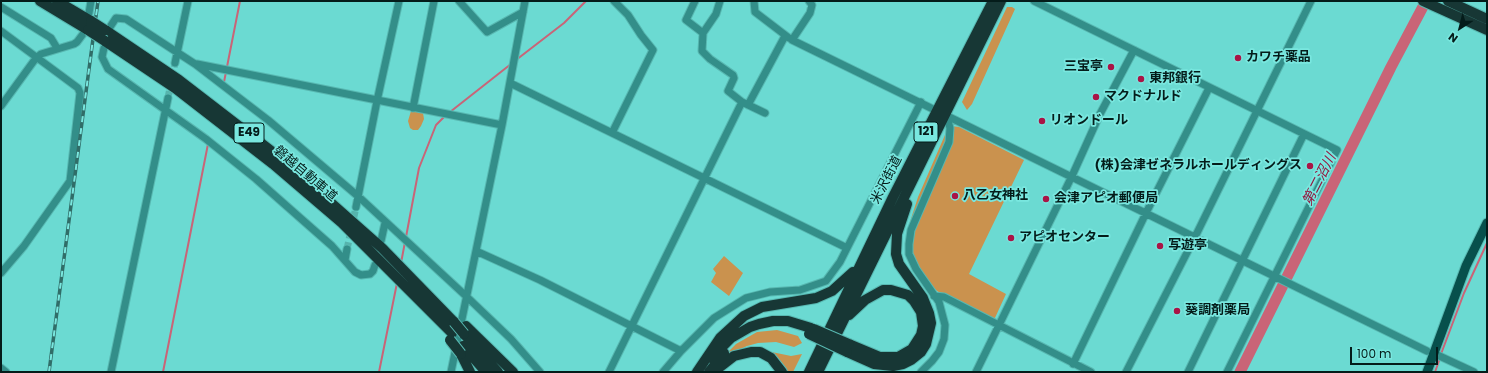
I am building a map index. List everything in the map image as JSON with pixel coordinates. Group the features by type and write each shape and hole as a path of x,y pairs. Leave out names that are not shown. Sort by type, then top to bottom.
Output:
{"highway":[{"name":"磐越自動車道","path":"40,1 88,25 106,36 247,142 379,253 423,297"},
{"name":"磐越自動車道","path":"57,1 88,25"},
{"path":"1423,1 1487,30"},
{"path":"1448,1 1487,18"},
{"name":"米沢街道","path":"809,372 893,197 942,112 999,2"},
{"name":"米沢街道","path":"818,372 930,146 942,112"},
{"path":"697,372 731,338 750,327 773,321 788,321 848,348 874,364 893,366 903,364 921,352 926,344 931,323 929,313 923,298 900,264 895,245 905,207 930,146"},
{"name":"磐越自動車道","path":"379,253 394,261 423,297"},
{"path":"697,372 720,338 744,316 762,307 816,298 832,291 845,281 861,263"},
{"path":"840,327 851,311 865,300 883,290 900,292 908,295 918,306 923,319 922,331 918,342 906,354 891,358 880,357 848,348"},
{"path":"423,297 454,319 513,372"},
{"path":"423,297 462,350 486,372"},
{"path":"709,372 731,345 753,331 778,327 810,331"},
{"path":"465,330 498,372"},
{"path":"462,350 470,372"},
{"path":"714,372 734,356 751,352 760,352 771,358 782,372"}],"main road":[{"path":"1427,372 1435,354 1466,266 1487,223"}],"street":[{"path":"1,106 36,58 57,48 77,42 88,25 90,1"},
{"path":"175,63 188,1"},
{"path":"356,206 399,1"},
{"path":"413,108 434,1"},
{"path":"460,1 487,32 523,12"},
{"path":"451,372 502,125 525,1"},
{"path":"612,133 653,50 624,10 614,1"},
{"path":"695,1 686,20 703,33"},
{"path":"720,1 716,14 703,33 702,52 733,75 734,78 728,91 745,104 764,113"},
{"path":"754,1 755,12 792,40 942,112 1274,276 1474,372"},
{"path":"792,40 810,12 812,5 809,1"},
{"path":"1034,1 1337,150 1227,372"},
{"path":"1126,372 1195,237 1310,1"},
{"path":"1,7 51,38 57,48"},
{"path":"385,223 379,253 373,271 370,274 361,275 355,272 345,260 303,219 208,141 108,69 102,57 106,36 116,18 126,19 195,64 280,130 358,197 467,297 511,339 540,372"},
{"path":"1,32 78,88 80,93 70,181 24,246 1,273"},
{"path":"609,372 705,178 745,104 785,36"},
{"path":"976,372 1072,176 1100,114 1134,50"},
{"path":"195,64 502,125"},
{"path":"510,83 847,248"},
{"path":"1073,364 1146,213 1209,88"},
{"path":"111,372 168,98"},
{"path":"663,372 681,351 714,318 746,298 770,292 800,290 826,281 840,262 921,102"},
{"path":"921,372 939,352 944,340 945,325 943,312 909,254 910,230 949,142 950,128 942,112"},
{"path":"1188,372 1304,134"},
{"path":"345,260 347,249"},
{"path":"476,251 540,280 681,351"},
{"path":"934,296 944,297 1091,372"},
{"path":"1,368 6,372"}],"shaded area":[{"path":"1007,7 1012,7 1015,9 972,104 967,110 962,102"},
{"path":"414,110 423,113 424,119 418,130 413,130 410,128 408,121 411,111"},
{"path":"951,126 959,127 1024,160 969,274 1006,294 994,320 937,291 911,262 907,249 909,225 918,197 948,128"},
{"path":"724,256 743,273 729,296 711,282 716,273 713,269"},
{"path":"777,330 798,336 802,343 794,347 776,342 758,343 747,346 723,357 736,344 757,332"},
{"path":"767,351 791,356 802,354 793,372 786,372 783,364"}],"waterway":[{"path":"224,82 240,1"},
{"path":"516,60 564,23 586,1"},
{"name":"第二沼川","path":"1240,372 1391,67 1426,1"},
{"path":"450,112 511,64"},
{"path":"406,237 419,168 436,125 445,116"},
{"path":"163,372 208,144"},
{"path":"401,263 405,242"},
{"path":"1441,354 1464,293 1487,243"},
{"path":"379,372 397,283"},
{"path":"1435,372 1440,358"}],"tunnel":[{"path":"168,98 175,63"},
{"path":"347,249 356,207"}],"railway":[{"path":"49,372 98,1"}],"place":[{"name":"カワチ薬品","path":"1238,58"},
{"name":"三宝亭","path":"1111,67"},
{"name":"東邦銀行","path":"1141,79"},
{"name":"マクドナルド","path":"1096,97"},
{"name":"リオンドール","path":"1042,121"},
{"name":"(株)会津ゼネラルホールディングス","path":"1310,166"},
{"name":"八乙女神社","path":"955,196"},
{"name":"会津アピオ郵便局","path":"1046,199"},
{"name":"アピオセンター","path":"1011,238"},
{"name":"写遊亭","path":"1160,246"},
{"name":"葵調剤薬局","path":"1177,311"}]}
